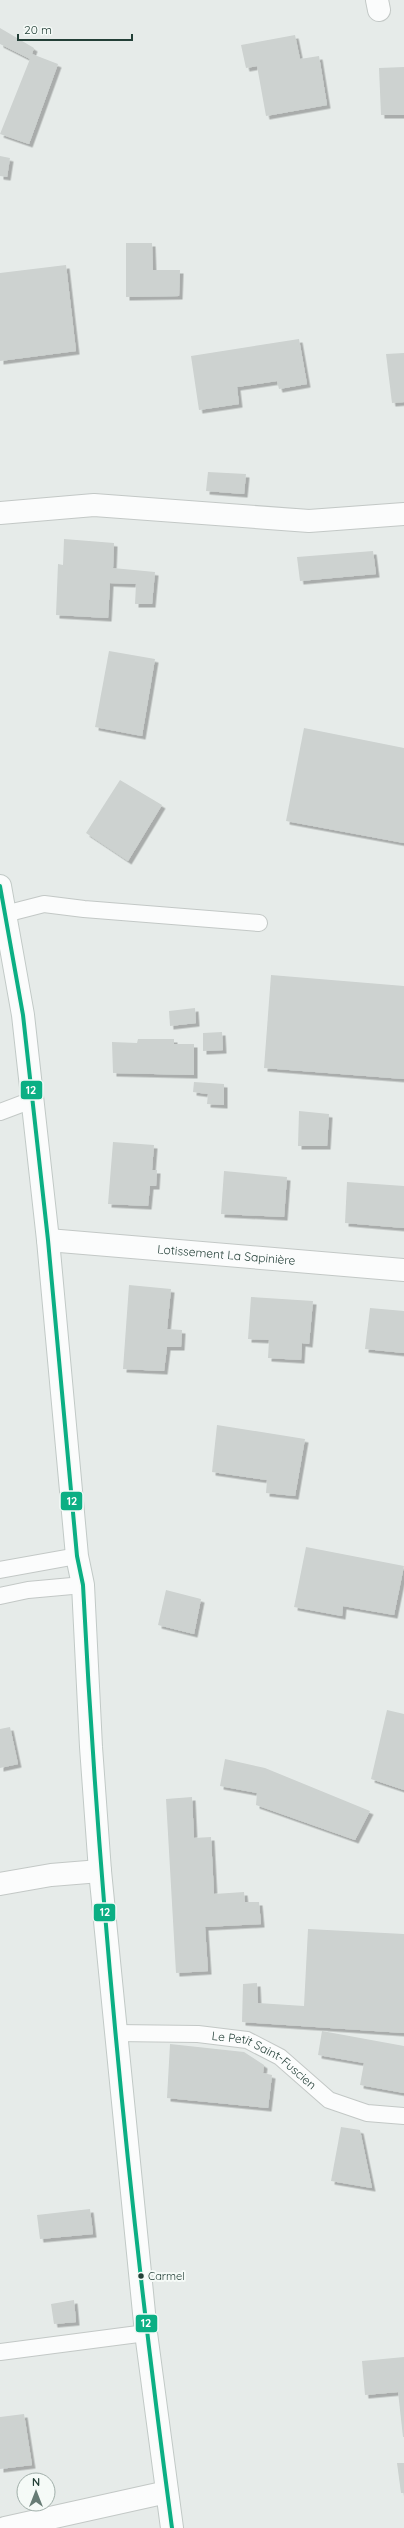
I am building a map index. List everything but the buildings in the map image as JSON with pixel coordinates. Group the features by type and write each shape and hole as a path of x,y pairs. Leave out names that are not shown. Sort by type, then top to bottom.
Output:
{"main road":[{"path":"0,513 94,505 309,521 404,514"},
{"path":"0,886 23,1014 48,1240 77,1556 83,1585 90,1747 100,1871 146,2333 172,2528"},
{"name":"Lotissement La Sapinière","path":"48,1240 404,1270"},
{"path":"0,1884 51,1875 100,1871"},
{"path":"5,2528 167,2492"}],"lane":[{"path":"5,914 44,904 84,910 260,923"},
{"path":"0,1112 32,1100"},
{"path":"0,1570 77,1556"},
{"path":"0,1596 28,1590 83,1585"},
{"name":"Le Petit Saint-Fuscien","path":"116,2033 198,2034 247,2040 280,2057 329,2100 367,2113 404,2116"},
{"path":"0,2352 146,2333"}],"transit line":[{"name":"12","path":"0,886 23,1015 48,1240 77,1556 83,1585 98,1821 118,2057 143,2293 172,2528"}],"place":[{"name":"Carmel","path":"141,2276"}]}
